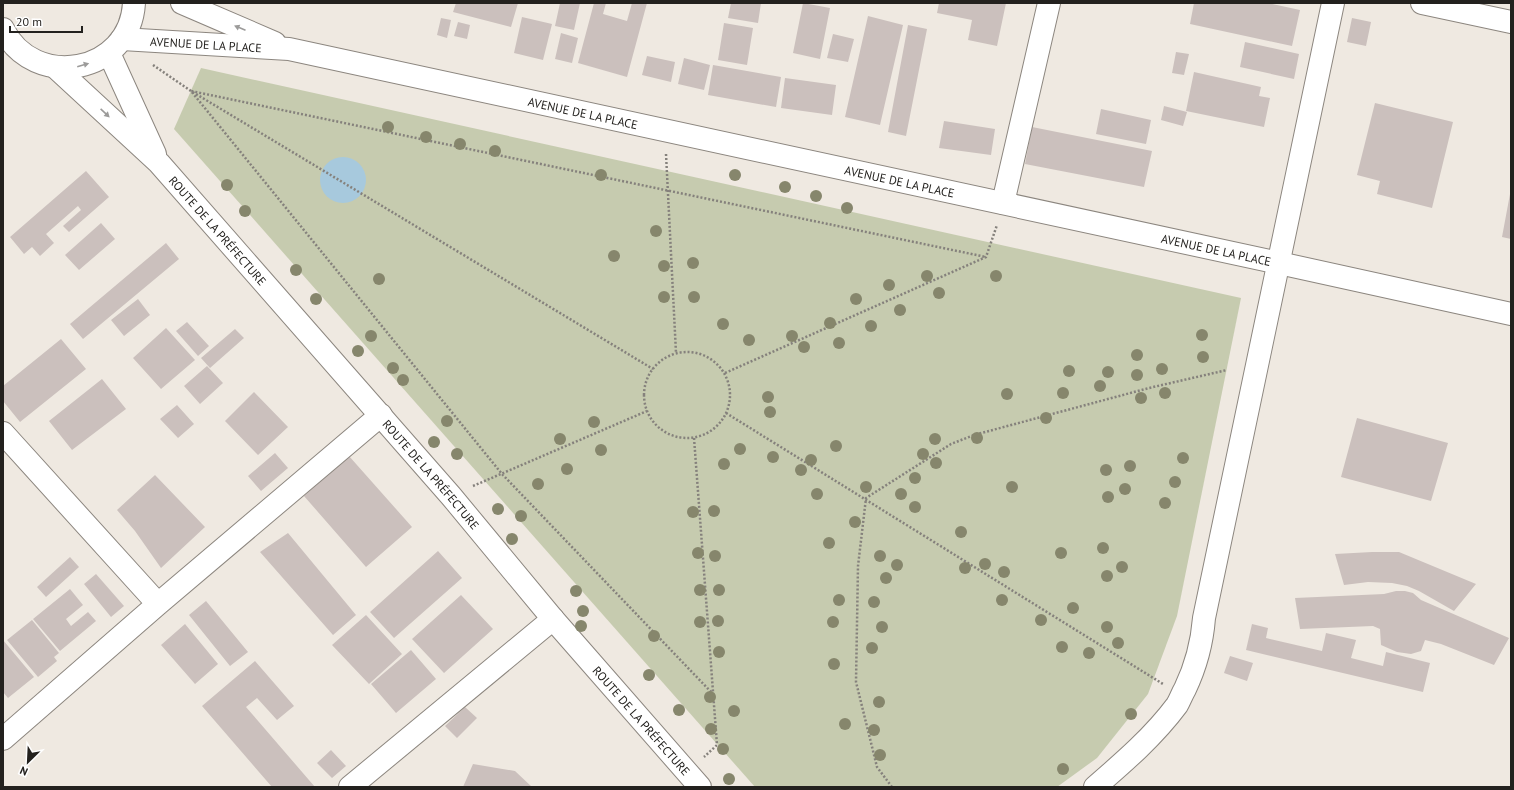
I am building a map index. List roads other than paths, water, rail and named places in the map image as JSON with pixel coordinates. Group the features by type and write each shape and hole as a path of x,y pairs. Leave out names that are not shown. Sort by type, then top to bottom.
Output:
{"street":[{"path":"3,29 8,38 20,52 37,62 55,67 74,68 93,62 116,46 130,26 134,11 134,3"},
{"name":"AVENUE DE LA PLACE","path":"182,3 289,49 1511,314"},
{"path":"1003,203 1049,3"},
{"path":"1095,787 1154,732 1177,704 1194,669 1200,652 1203,637 1204,618 1333,3"},
{"path":"1422,3 1511,22"},
{"name":"AVENUE DE LA PLACE","path":"116,46 289,49"},
{"name":"ROUTE DE LA PRÉFECTURE","path":"116,46 159,163"},
{"name":"ROUTE DE LA PRÉFECTURE","path":"55,67 159,163 381,415 553,618 694,780"},
{"path":"3,739 158,604 381,415"},
{"path":"3,433 158,604"},
{"path":"350,787 553,618"}],"water":[{"path":"343,157 356,161 362,167 366,180 362,193 356,199 343,203 330,199 324,193 320,180 324,167 330,161"}]}
